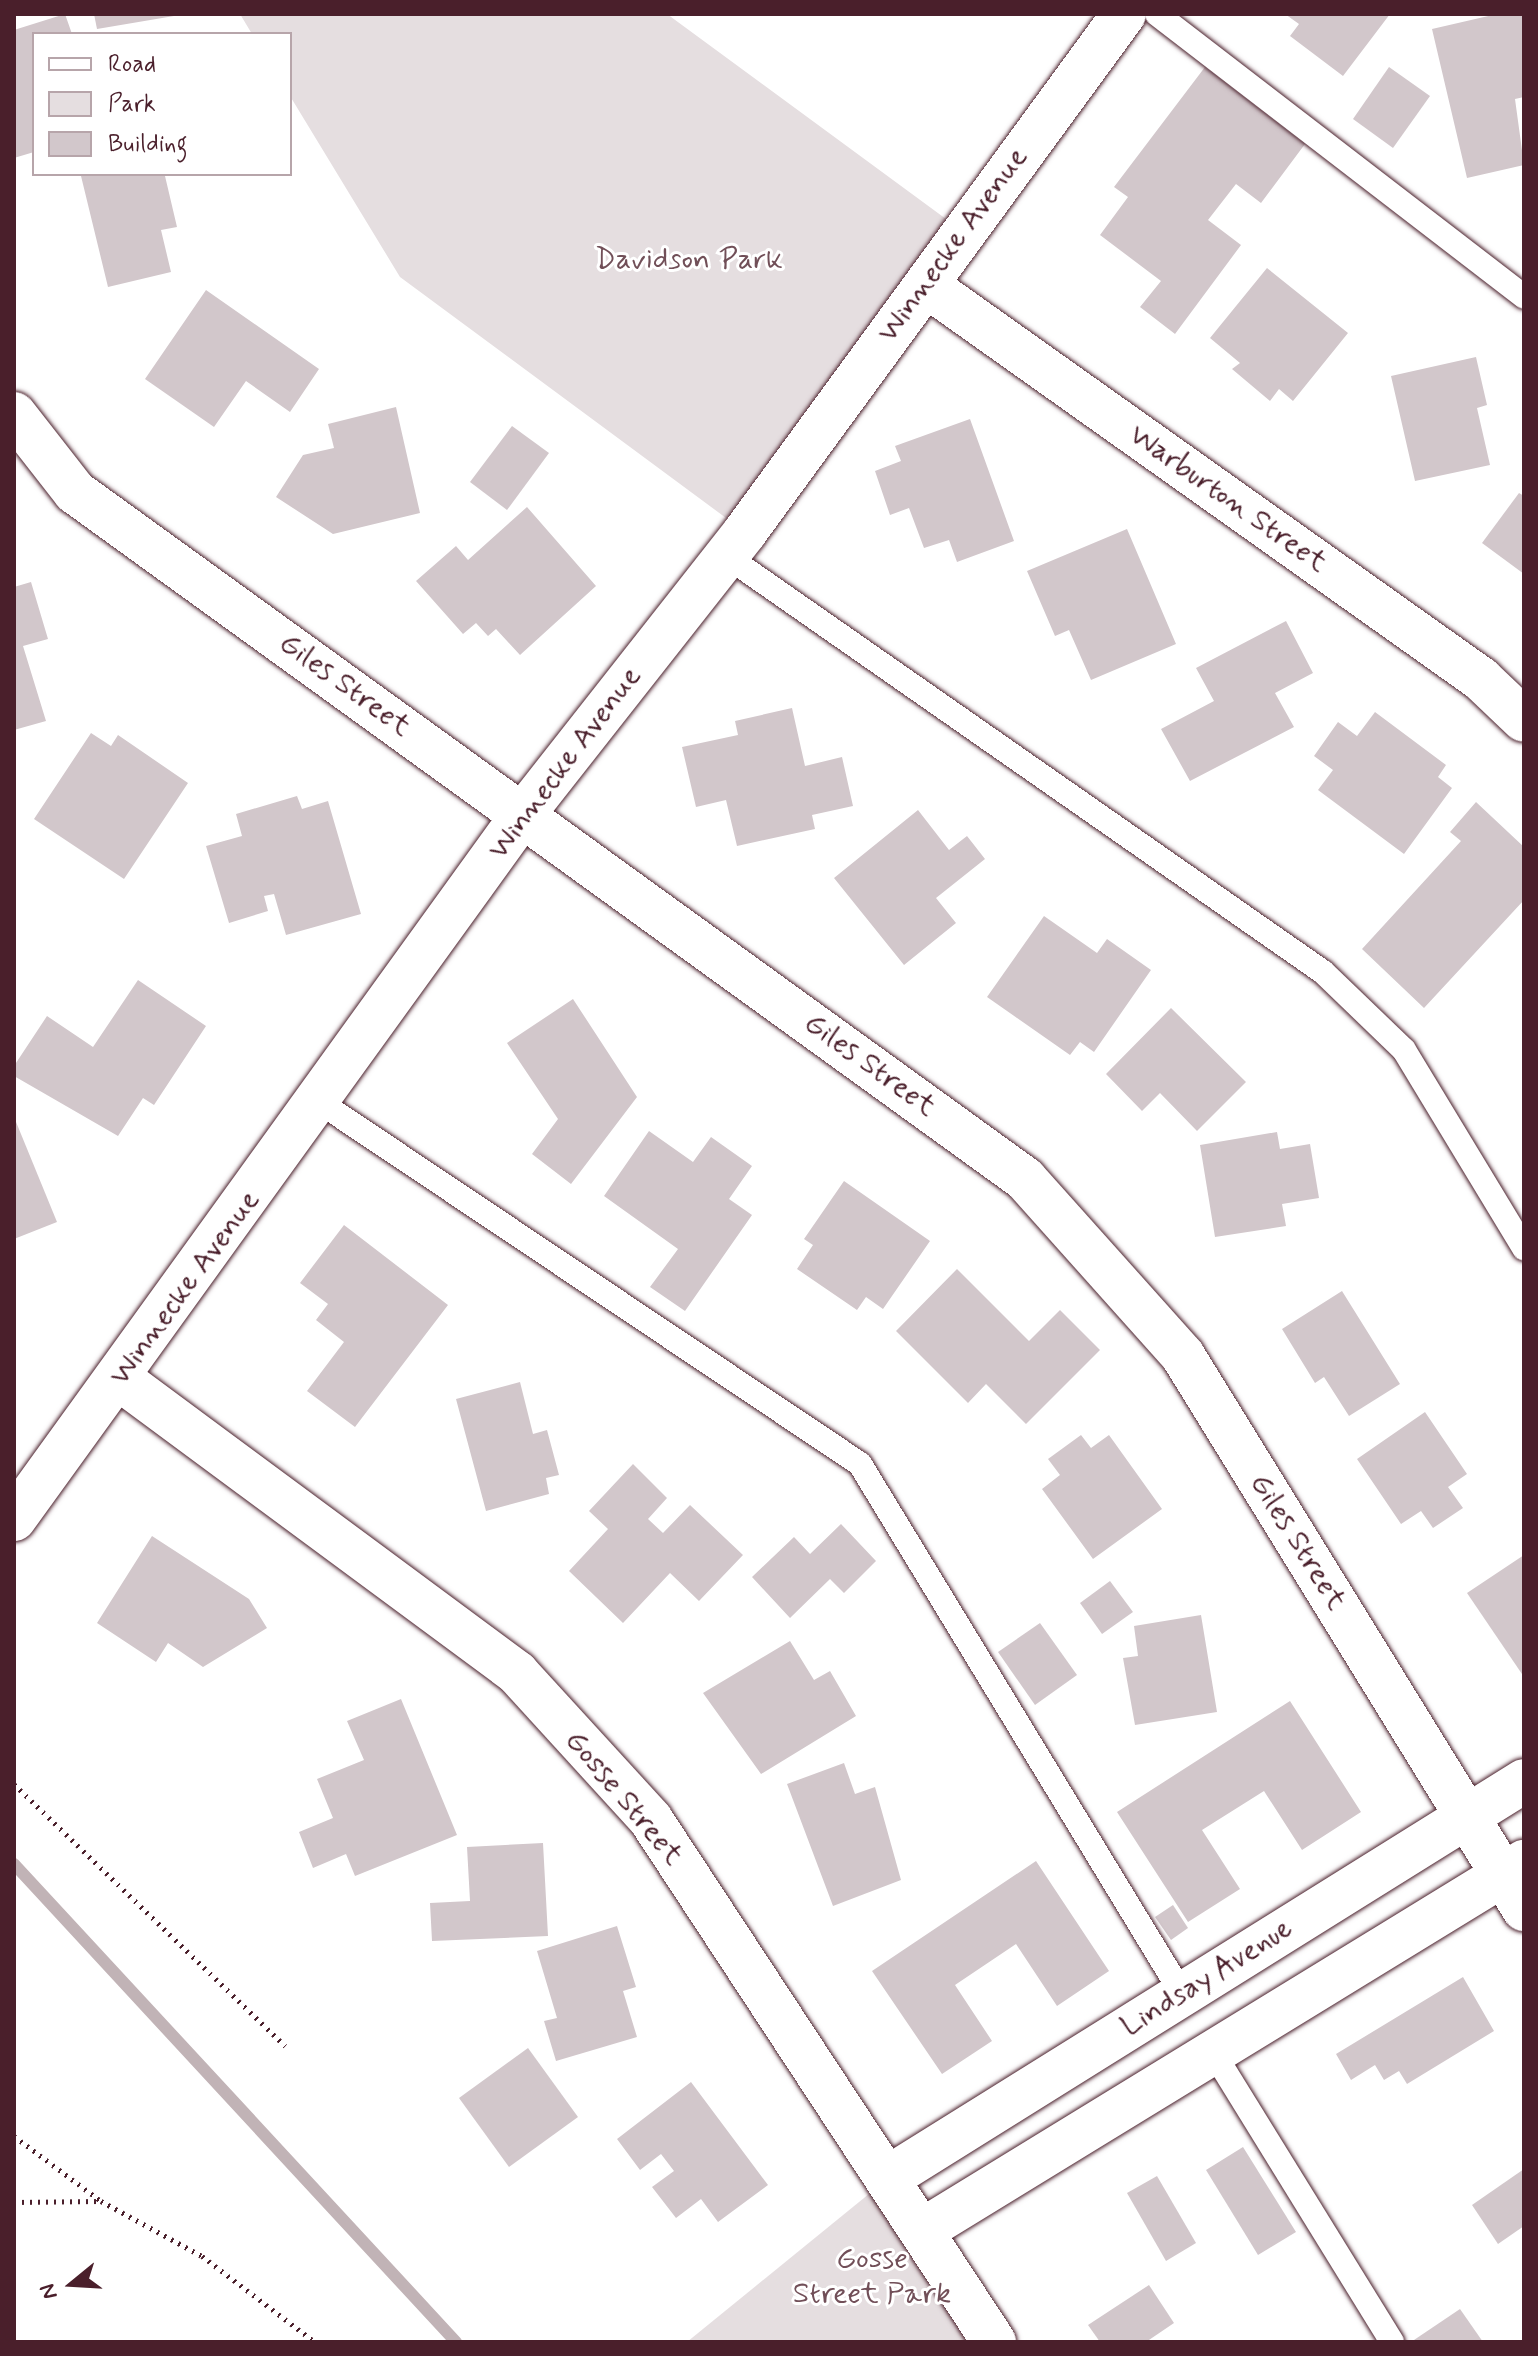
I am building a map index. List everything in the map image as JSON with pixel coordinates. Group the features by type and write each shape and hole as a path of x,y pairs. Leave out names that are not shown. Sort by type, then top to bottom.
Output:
{"street":[{"name":"Winnecke Avenue","path":"14,1519 120,1379 524,813 725,555 1124,14"},
{"name":"Warburton Street","path":"926,285 1481,679 1524,720"},
{"name":"Giles Street","path":"14,414 75,492 524,813 1025,1179 1183,1356 1469,1817 1517,1882"},
{"name":"Gosse Street","path":"120,1379 517,1673 651,1820 891,2176 994,2342"},
{"name":"Lindsay Avenue","path":"891,2176 1181,1992 1524,1781"},
{"path":"923,2230 1213,2052 1517,1882"}],"lane":[{"path":"1157,14 1524,297"},
{"path":"725,555 1323,972 1404,1050 1524,1248"},
{"path":"318,1101 860,1464 1181,1992"},
{"path":"1213,2052 1392,2342"}],"path":[{"path":"14,1784 285,2046"},
{"path":"14,2136 101,2201 202,2256 315,2342"},
{"path":"14,2202 101,2201"}],"green space":[{"name":"Davidson Park","path":"240,14 667,14 961,230 745,532 400,277 292,99 292,32 251,32"},
{"name":"Gosse Street Park","path":"891,2176 994,2342 687,2342"}],"building":[{"path":"65,14 71,32 32,32 32,153 14,158 14,30"},
{"path":"94,14 174,14 174,16 97,29"},
{"path":"1285,14 1390,14 1343,76 1290,36 1299,24"},
{"path":"1497,14 1524,14 1524,97 1515,99 1524,165 1467,178 1432,29"},
{"path":"1205,67 1305,144 1261,203 1236,184 1208,220 1241,245 1175,334 1140,307 1161,281 1100,235 1128,197 1114,187"},
{"path":"1389,67 1430,96 1393,148 1353,119"},
{"path":"81,176 165,176 177,227 161,230 171,272 108,287"},
{"path":"1267,268 1348,333 1293,401 1279,389 1270,401 1232,369 1240,363 1210,338"},
{"path":"206,290 319,369 290,412 246,381 214,427 145,379"},
{"path":"1476,357 1487,405 1477,408 1490,465 1415,481 1391,376"},
{"path":"396,407 420,513 333,534 276,497 303,455 334,448 328,424"},
{"path":"970,419 1014,541 957,562 949,540 924,548 909,508 890,515 875,471 901,461 895,446"},
{"path":"512,426 549,453 507,510 470,482"},
{"path":"1519,493 1524,496 1524,574 1482,543"},
{"path":"527,507 596,586 520,655 496,629 488,636 476,623 463,634 416,581 456,546 468,560"},
{"path":"1127,529 1176,644 1091,680 1069,630 1055,636 1027,571"},
{"path":"31,582 48,639 23,646 46,721 14,730 14,587"},
{"path":"1286,621 1313,673 1275,693 1294,727 1190,781 1161,729 1214,701 1196,668"},
{"path":"792,708 805,766 842,757 853,806 812,815 815,829 737,846 726,800 696,807 682,747 738,735 735,721"},
{"path":"1375,712 1446,765 1438,777 1452,788 1404,854 1318,790 1333,770 1314,756 1338,722 1357,736"},
{"path":"91,733 111,746 118,735 188,783 124,879 34,819"},
{"path":"297,796 302,809 328,801 361,914 286,935 274,894 264,896 268,911 229,923 206,846 242,836 236,814"},
{"path":"1476,802 1524,847 1524,900 1424,1008 1362,949 1461,841 1450,832"},
{"path":"918,810 949,850 967,836 985,859 936,898 956,923 904,965 834,878"},
{"path":"1044,916 1097,953 1107,939 1151,970 1094,1052 1080,1042 1070,1055 987,997"},
{"path":"138,980 206,1026 154,1105 143,1098 118,1136 14,1076 14,1066 47,1016 93,1047"},
{"path":"573,999 637,1097 571,1184 532,1154 558,1119 507,1043"},
{"path":"1171,1008 1246,1082 1197,1131 1160,1093 1142,1111 1106,1074"},
{"path":"14,1117 57,1222 14,1239"},
{"path":"649,1131 693,1162 711,1137 752,1166 729,1199 752,1215 685,1311 650,1287 678,1249 604,1196"},
{"path":"1277,1132 1280,1149 1310,1144 1319,1198 1282,1204 1286,1226 1215,1237 1200,1145"},
{"path":"844,1181 930,1241 883,1309 866,1297 857,1310 797,1269 813,1245 804,1239"},
{"path":"344,1225 448,1305 355,1427 307,1391 344,1342 316,1320 328,1304 300,1283"},
{"path":"957,1269 1029,1341 1060,1310 1100,1350 1026,1424 986,1384 968,1403 896,1331"},
{"path":"1342,1291 1400,1384 1349,1416 1324,1377 1315,1383 1282,1329"},
{"path":"520,1382 533,1434 547,1430 559,1475 546,1478 549,1494 486,1511 456,1399"},
{"path":"1425,1412 1467,1474 1448,1487 1463,1508 1433,1528 1421,1511 1401,1524 1357,1459"},
{"path":"1081,1435 1091,1448 1109,1435 1162,1509 1093,1559 1042,1489 1060,1475 1048,1459"},
{"path":"633,1464 667,1498 648,1519 663,1533 690,1505 743,1555 699,1601 670,1573 623,1623 569,1571 608,1529 589,1511"},
{"path":"841,1524 876,1561 844,1593 830,1579 790,1618 752,1577 794,1537 810,1554"},
{"path":"152,1536 249,1599 267,1628 203,1667 168,1643 156,1662 97,1623"},
{"path":"1524,1555 1524,1677 1467,1593"},
{"path":"1110,1581 1133,1612 1102,1634 1080,1603"},
{"path":"1201,1615 1217,1712 1135,1725 1123,1658 1138,1656 1134,1626"},
{"path":"1040,1623 1077,1675 1035,1705 998,1652"},
{"path":"790,1641 814,1680 830,1671 856,1716 761,1774 703,1693"},
{"path":"401,1699 457,1835 355,1876 346,1854 313,1868 299,1832 333,1818 317,1779 364,1760 347,1721"},
{"path":"1290,1701 1361,1812 1302,1850 1264,1791 1202,1830 1240,1889 1188,1922 1117,1812"},
{"path":"844,1763 855,1794 875,1787 901,1880 833,1906 787,1784"},
{"path":"543,1843 548,1936 432,1941 430,1903 470,1901 467,1847"},
{"path":"1036,1861 1109,1971 1057,2006 1016,1944 955,1985 992,2041 942,2074 872,1971"},
{"path":"1173,1905 1188,1928 1171,1940 1155,1917"},
{"path":"617,1926 636,1987 623,1991 637,2037 556,2061 544,2021 557,2018 537,1951"},
{"path":"1463,1977 1494,2031 1407,2084 1399,2071 1384,2080 1375,2065 1351,2080 1336,2054"},
{"path":"528,2048 578,2117 509,2167 459,2098"},
{"path":"691,2082 768,2185 718,2222 701,2199 676,2218 652,2187 674,2171 661,2154 640,2170 617,2139"},
{"path":"1243,2147 1296,2232 1258,2255 1206,2170"},
{"path":"1524,2169 1524,2226 1498,2244 1472,2205"},
{"path":"1157,2176 1196,2243 1166,2261 1127,2193"},
{"path":"1149,2285 1174,2323 1146,2342 1100,2342 1088,2325"},
{"path":"1460,2309 1483,2342 1411,2342"}],"waterway":[{"path":"14,1864 456,2342"}]}
